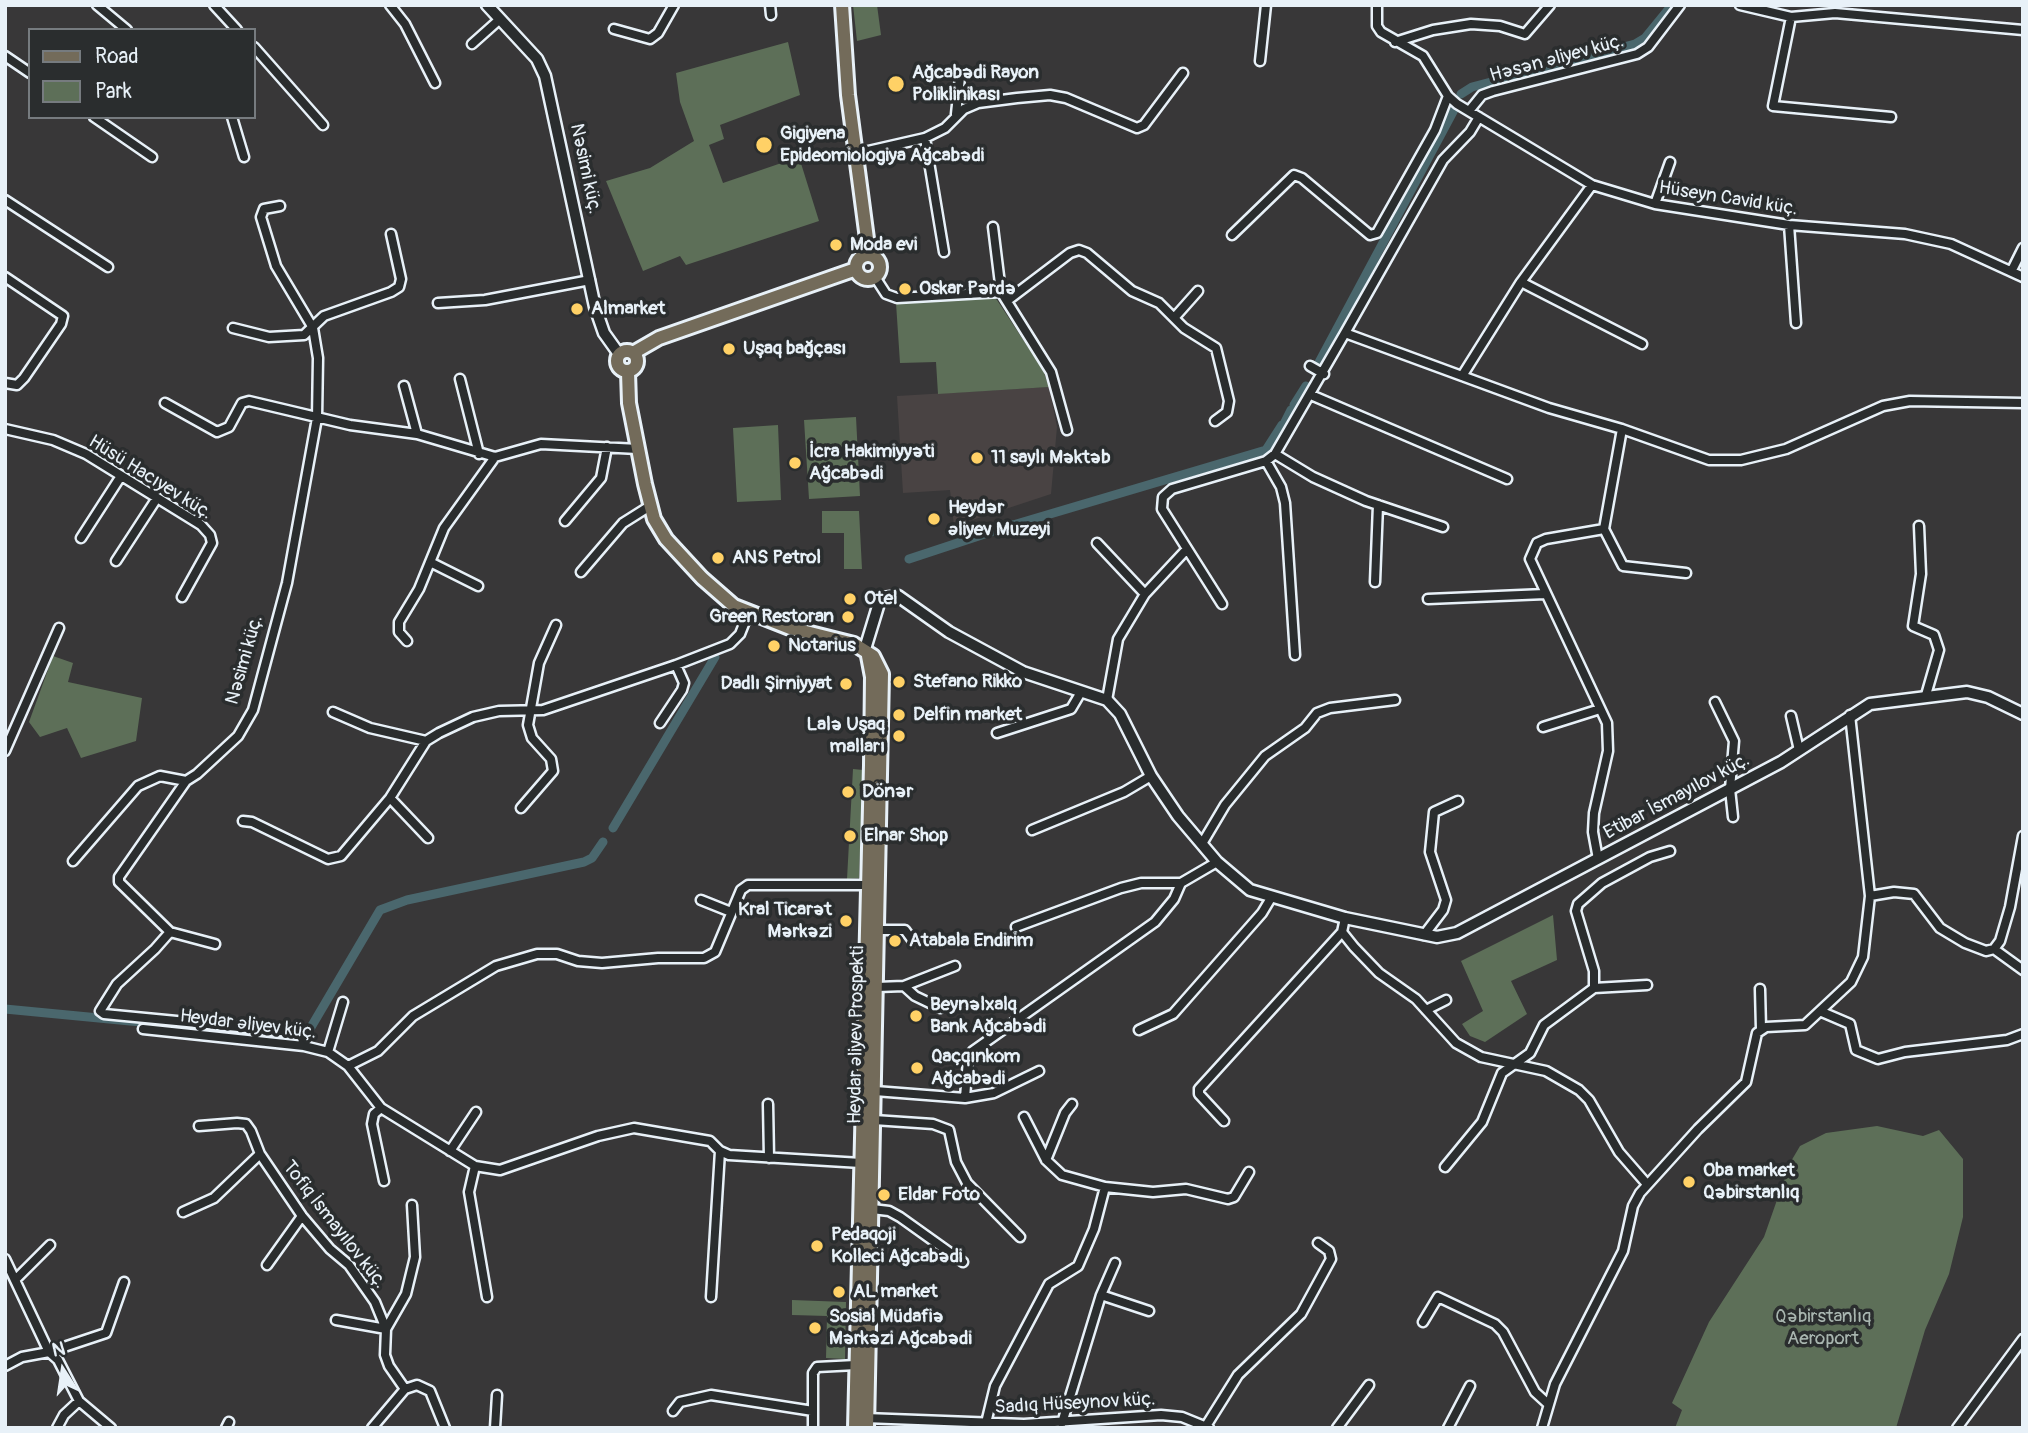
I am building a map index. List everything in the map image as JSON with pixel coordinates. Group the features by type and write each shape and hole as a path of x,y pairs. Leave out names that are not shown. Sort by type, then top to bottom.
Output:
{"main road":[{"path":"842,5 855,154 869,254"},
{"path":"869,254 877,258 881,266 874,278 860,277 856,269 860,257 869,254"},
{"path":"628,372 619,368 620,354 633,353 659,338 856,269"},
{"path":"628,372 636,366 633,353"},
{"path":"628,372 629,403 638,449 650,506 660,530 686,562 723,597 748,614 865,649 872,677 856,1365 861,1423"},
{"name":"Heydar Əliyev Prospekti","path":"861,1423 872,1209 884,686 878,663 865,649"}],"street":[{"path":"97,5 125,28"},
{"path":"214,5 235,28"},
{"path":"390,5 405,24 435,83"},
{"name":"Nəsimi küç.","path":"487,5 537,59 545,76 604,333 620,354"},
{"path":"614,29 650,39 658,33 674,5"},
{"path":"1260,61 1266,5"},
{"path":"1232,234 1294,175 1302,178 1370,235 1377,233 1436,130 1448,96 1423,56 1395,42 1377,26 1377,5"},
{"path":"1395,42 1419,33 1471,24 1500,26 1525,34 1550,5"},
{"name":"Həsən Əliyev küç.","path":"1469,111 1482,95 1493,91 1637,54 1648,47 1679,5"},
{"path":"1740,5 1791,17 1835,13 2023,30"},
{"path":"1791,17 1773,106 1891,117"},
{"path":"472,44 500,19"},
{"path":"256,49 323,125"},
{"path":"5,56 28,72"},
{"path":"855,154 925,138 945,128 956,114 978,103 1049,95 1066,98 1137,128 1144,125 1183,73"},
{"path":"956,114 960,77"},
{"name":"Hüseyn Cavid küç.","path":"1448,96 1592,185 1655,204 1790,225 1905,234 1951,244 2023,277"},
{"path":"1222,604 1162,509 1163,497 1172,489 1266,461 1275,454 1324,374 1443,160 1470,132 1479,117"},
{"path":"97,119 152,157"},
{"path":"233,119 244,157"},
{"path":"925,138 944,252"},
{"path":"1655,204 1670,162"},
{"path":"1462,376 1521,282 1592,185"},
{"path":"5,200 108,267"},
{"name":"Nəsimi küç.","path":"170,932 119,882 119,877 186,781 206,768 238,736 253,710 287,583 317,418 317,358 313,328 270,250 261,217 264,209 280,205"},
{"path":"1790,225 1796,323"},
{"path":"993,227 1001,292 1051,372 1067,430"},
{"path":"233,328 269,337 304,335 324,316 399,287 401,279 391,234"},
{"path":"2012,270 2023,248"},
{"path":"1008,300 1070,253 1079,250 1087,253 1132,291 1159,303 1174,318 1216,348 1229,401 1227,412 1215,421"},
{"path":"5,277 63,316 61,324 24,378 17,385 5,383"},
{"path":"874,278 886,294 897,298 1001,292"},
{"path":"438,303 485,300 590,281"},
{"path":"1521,282 1642,344"},
{"path":"1174,318 1198,291"},
{"path":"1345,332 1549,408 1622,429 1709,460 1741,460 1786,449 1883,406 1910,401 2023,403"},
{"path":"1310,366 1324,374"},
{"path":"460,379 479,454"},
{"path":"404,386 416,434"},
{"path":"1311,395 1507,479"},
{"path":"165,403 217,432 229,427 242,403 249,401 317,418 416,434 495,457 541,444 638,449"},
{"name":"Hüsü Hacıyev küç.","path":"5,429 52,440 86,454 201,525 212,543 183,597"},
{"path":"1622,429 1604,529 1623,566 1686,573"},
{"path":"565,521 601,478 607,447"},
{"path":"1275,454 1313,477 1378,505 1443,527"},
{"path":"407,641 399,632 399,622 444,528 495,457"},
{"path":"1266,461 1281,487 1285,503 1296,655"},
{"path":"81,538 121,476"},
{"path":"116,561 157,498"},
{"path":"1375,582 1378,505"},
{"path":"581,572 623,523 650,506"},
{"path":"1919,526 1921,574 1912,620 1913,626 1934,635 1939,650 1926,695"},
{"path":"1598,859 1592,832 1609,737 1600,709 1530,559 1537,543 1604,529"},
{"path":"1097,544 1146,594"},
{"path":"865,649 878,603 890,596 898,596 949,632 1023,672 1107,700 1118,639 1146,594 1188,549"},
{"path":"430,562 478,586"},
{"path":"1428,599 1545,594"},
{"path":"243,821 252,822 328,859 341,856 390,798 426,741 473,717 499,711 529,712 576,700 730,644 740,634 748,614"},
{"path":"521,808 553,772 554,765 532,738 529,712 539,663 556,625"},
{"path":"5,751 59,628"},
{"path":"660,723 684,683 676,665"},
{"path":"997,733 1071,709 1081,692"},
{"name":"Etibar İsmayılov küç.","path":"1107,700 1120,714 1151,776 1178,816 1203,842 1217,862 1250,890 1345,918 1437,937 1457,933 1730,789 1799,750 1870,704 1967,692 1988,697 2023,715"},
{"path":"1203,842 1225,805 1265,756 1305,728 1317,713 1330,708 1395,700"},
{"path":"1715,702 1734,741 1730,789 1733,817"},
{"path":"1543,727 1600,709"},
{"path":"333,712 370,728 426,741"},
{"path":"1761,1029 1805,1025 1822,1012 1858,970 1866,945 1870,896 1850,715"},
{"path":"1791,716 1799,750"},
{"path":"73,861 138,786 160,776 186,781"},
{"path":"1032,830 1124,792 1151,776"},
{"path":"390,798 429,838"},
{"path":"1424,935 1443,910 1446,900 1430,852 1434,812 1458,801"},
{"path":"1870,896 1894,892 1914,894 1940,928 1965,943 1986,951 1994,949 2000,941 2010,906 2023,836"},
{"path":"1594,988 1594,971 1576,911 1578,904 1602,883 1650,857 1670,851"},
{"path":"1016,927 1121,888 1141,883 1181,883 1217,862"},
{"path":"965,1098 968,1059 973,1051 1155,922 1174,899 1181,883"},
{"path":"348,1066 378,1051 413,1016 496,966 537,954 557,954 602,963 658,958 704,958 715,952 741,890 748,885 867,886"},
{"path":"1139,1030 1173,1014 1262,913 1271,898"},
{"path":"701,900 731,912"},
{"path":"1224,1121 1199,1094 1199,1089 1342,932 1345,918"},
{"path":"878,930 905,930 913,941"},
{"path":"215,944 170,932 117,984 100,1008 104,1014 301,1033 304,1046"},
{"path":"1342,932 1379,973 1426,1010 1456,1043 1467,1050 1546,1071 1579,1090 1588,1100 1619,1152 1646,1183"},
{"path":"1994,949 2023,970"},
{"path":"877,987 904,986 955,966"},
{"path":"1445,1167 1482,1122 1502,1073 1530,1053 1544,1024 1594,988 1647,985"},
{"path":"904,986 940,1008"},
{"path":"1542,1428 1547,1403 1617,1266 1633,1206 1646,1183 1746,1082 1755,1038 1761,1029 1760,989"},
{"path":"1426,1010 1446,1000"},
{"path":"328,1052 343,1002"},
{"path":"1822,1012 1850,1024 1856,1050 1878,1059 1905,1052 2007,1040 2023,1034"},
{"name":"Heydar Əliyev küç.","path":"143,1028 304,1046 328,1052 348,1066 381,1108 475,1166 500,1170 598,1136 634,1128 710,1141 720,1151 769,1158 861,1163"},
{"path":"875,1091 965,1098 994,1093 1039,1071"},
{"path":"768,1104 769,1158"},
{"path":"1046,1160 1065,1113 1072,1104"},
{"path":"381,1108 374,1114 372,1124 383,1181"},
{"path":"450,1151 476,1112"},
{"path":"1024,1117 1046,1160 1062,1175 1105,1187 1153,1192 1186,1189 1227,1199 1234,1197 1249,1172"},
{"path":"874,1120 933,1124 948,1130 956,1162 967,1183 1020,1237"},
{"name":"Tofiq İsmayılov küç.","path":"199,1126 246,1124 260,1154 302,1216 330,1249 349,1265 375,1302 386,1329 385,1354 388,1366 405,1389"},
{"path":"711,1297 720,1151"},
{"path":"183,1212 214,1198 260,1154"},
{"path":"475,1166 469,1192 487,1297"},
{"name":"Sadıq Hüseynov küç.","path":"986,1423 995,1386 1049,1284 1079,1266 1094,1229 1105,1187"},
{"path":"336,1320 386,1329 406,1294 415,1257 412,1205"},
{"path":"872,1209 889,1211 900,1217 963,1262"},
{"path":"267,1265 302,1216"},
{"name":"Sadıq Hüseynov küç.","path":"861,1423 986,1423 1024,1426 1089,1424 1161,1415 1208,1427 1238,1375 1301,1314 1331,1259 1329,1251 1318,1243"},
{"path":"15,1280 50,1244"},
{"path":"5,1259 49,1352 58,1360 79,1401 111,1428"},
{"path":"1062,1423 1101,1295 1115,1264"},
{"path":"5,1366 22,1357 49,1352 106,1333 124,1282"},
{"path":"1101,1295 1149,1311"},
{"path":"1423,1322 1438,1297 1495,1324 1503,1332 1535,1392 1547,1403"},
{"path":"1957,1428 2023,1339"},
{"path":"813,1428 813,1373 817,1367 856,1365"},
{"path":"372,1428 405,1389 417,1385 428,1390 445,1428"},
{"path":"1337,1428 1368,1385"},
{"path":"1448,1428 1470,1385"},
{"path":"495,1428 497,1395"},
{"path":"673,1410 680,1402 711,1395 813,1411"},
{"path":"57,1428 64,1415 79,1401"}],"shaded area":[{"name":"11 saylı Məktəb","path":"1049,387 1057,427 1051,494 954,526 950,490 903,493 897,396"}],"green space":[{"path":"853,5 877,5 881,35 857,41"},
{"path":"788,42 800,95 720,125 724,139 709,145 723,183 799,157 819,221 686,265 680,256 643,271 606,181 650,168 694,141 680,102 676,73"},
{"path":"992,296 997,300 1043,370 1049,387 938,394 936,362 900,363 896,303"},
{"path":"856,417 860,496 809,499 804,420"},
{"path":"778,425 781,500 737,502 733,428"},
{"path":"822,511 859,511 862,569 844,569 844,533 822,533"},
{"path":"53,656 73,663 68,682 142,698 136,741 81,758 67,728 40,737 29,722"},
{"path":"853,769 863,770 859,878 847,879"},
{"path":"1553,915 1557,960 1511,981 1527,1014 1485,1042 1470,1036 1462,1024 1483,1011 1461,961"},
{"name":"Qəbirstanlıq Aeroport","path":"1877,1126 1923,1136 1939,1130 1963,1159 1963,1217 1949,1274 1925,1330 1896,1428 1675,1428 1682,1410 1672,1403 1709,1322 1764,1237 1790,1163 1800,1146 1826,1133"},
{"path":"792,1300 846,1302 845,1359 826,1358 827,1316 792,1315"}],"waterway":[{"path":"1461,94 1472,87 1635,44 1645,38 1672,5"},
{"path":"1317,366 1454,110"},
{"path":"1294,405 1306,386"},
{"path":"1285,422 1291,410"},
{"path":"1013,525 1266,450 1282,425"},
{"path":"909,559 1012,525"},
{"path":"613,828 715,657"},
{"path":"307,1034 380,910 407,900 584,862 592,858 603,842"},
{"path":"5,1009 297,1037"}],"place":[{"name":"Ağcabədi Rayon Poliklinikası","path":"896,84"},
{"name":"Gigiyena Epideomiologiya Ağcabədi","path":"764,145"},
{"name":"Moda evi","path":"836,245"},
{"name":"Oskar Pərdə","path":"905,289"},
{"name":"Almarket","path":"577,309"},
{"name":"Uşaq bağçası","path":"729,349"},
{"name":"11 saylı Məktəb","path":"977,458"},
{"name":"İcra Hakimiyyəti Ağcabədi","path":"795,463"},
{"name":"Heydər Əliyev Muzeyi","path":"934,519"},
{"name":"ANS Petrol","path":"718,558"},
{"name":"Otel","path":"850,599"},
{"name":"Green Restoran","path":"848,617"},
{"name":"Notarius","path":"774,646"},
{"name":"Stefano Rikko","path":"899,682"},
{"name":"Dadlı Şirniyyat","path":"846,684"},
{"name":"Delfin market","path":"899,715"},
{"name":"Lalə Uşaq malları","path":"899,736"},
{"name":"Dönər","path":"848,792"},
{"name":"Elnar Shop","path":"850,836"},
{"name":"Kral Ticarət Mərkəzi","path":"846,921"},
{"name":"Atabala Endirim","path":"895,941"},
{"name":"Beynəlxalq Bank Ağcabədi","path":"916,1016"},
{"name":"Qaçqınkom Ağcabədi","path":"917,1068"},
{"name":"Oba market Qəbirstanlıq","path":"1689,1182"},
{"name":"Eldar Foto","path":"884,1195"},
{"name":"Pedaqoji Kolleci Ağcabədi","path":"817,1246"},
{"name":"AL market","path":"839,1292"},
{"name":"Sosial Müdafiə Mərkəzi Ağcabədi","path":"815,1328"}]}
